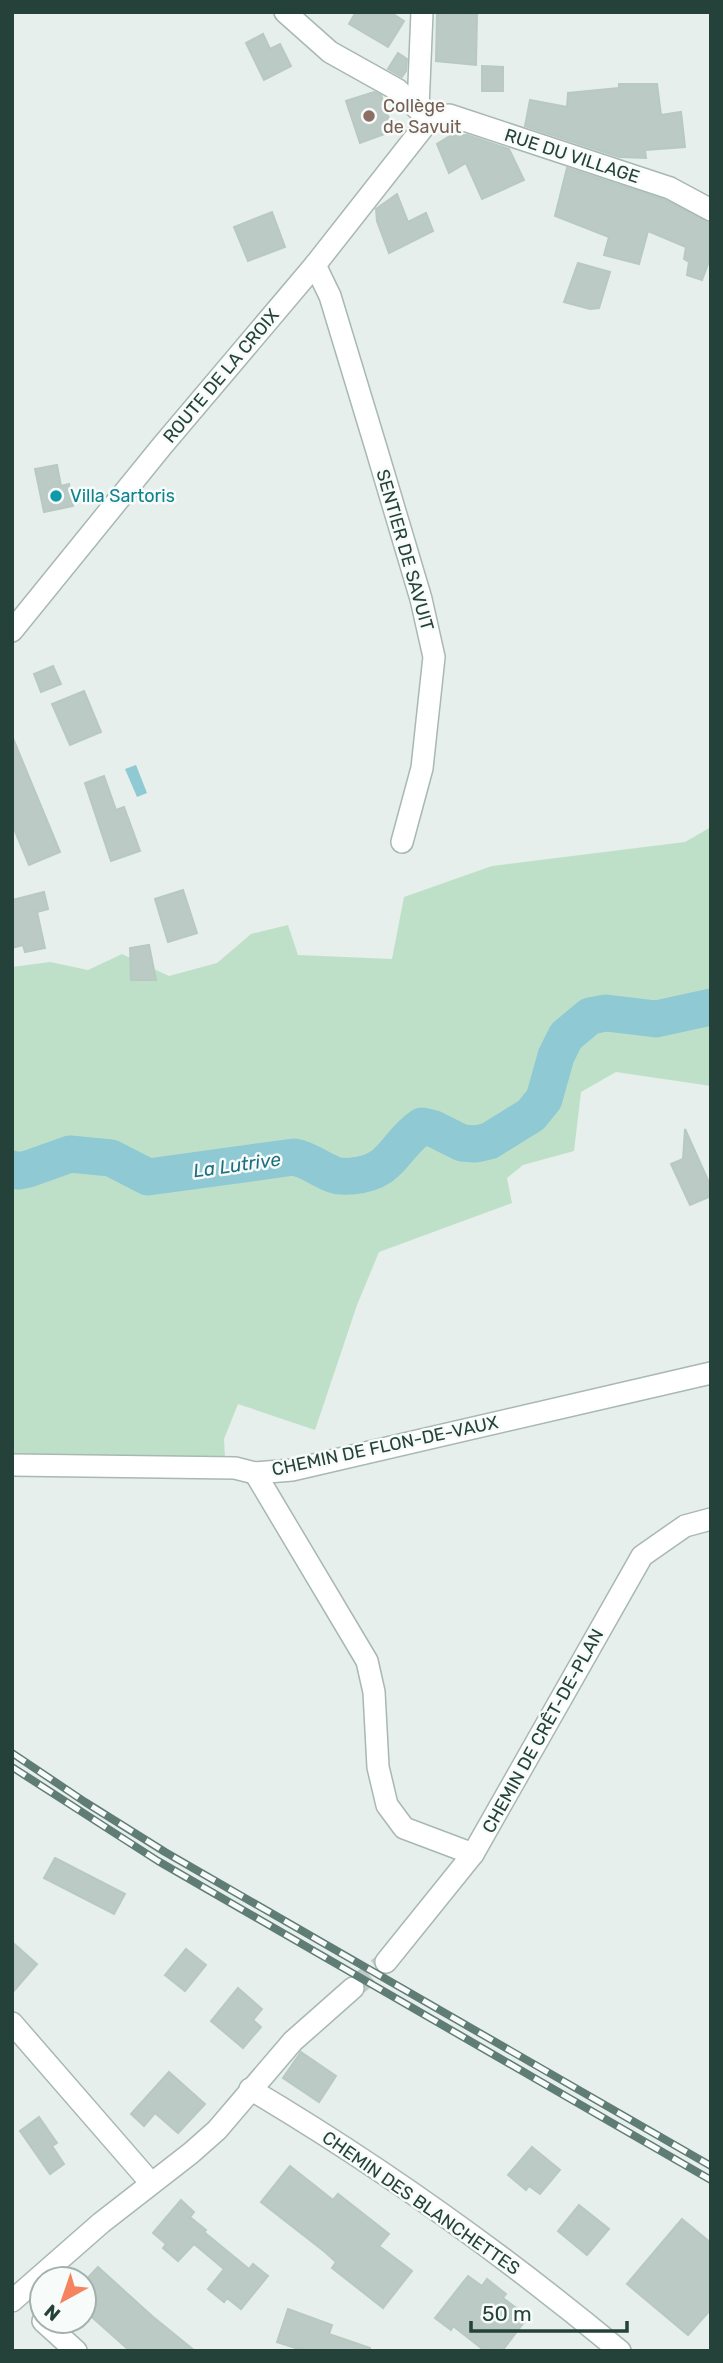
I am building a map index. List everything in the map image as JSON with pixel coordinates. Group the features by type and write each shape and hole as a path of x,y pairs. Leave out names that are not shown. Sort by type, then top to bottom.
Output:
{"street":[{"path":"285,12 330,52 398,90 423,114"},
{"path":"422,12 423,114"},
{"name":"RUE DU VILLAGE","path":"423,114 449,115 670,188 711,210"},
{"name":"ROUTE DE LA CROIX","path":"12,631 162,446 315,265 423,114"},
{"name":"SENTIER DE SAVUIT","path":"315,265 330,296 421,599 434,657 422,768 402,842"},
{"name":"CHEMIN DE FLON-DE-VAUX","path":"12,1465 235,1468 256,1474 292,1470 711,1373"},
{"path":"256,1474 367,1661 374,1692 378,1767 387,1805 404,1828 473,1854"},
{"name":"CHEMIN DE CRÊT-DE-PLAN","path":"386,1962 473,1854 642,1556 685,1526 711,1519"},
{"path":"15,2299 101,2223 217,2130 293,2041 353,1988"},
{"path":"12,2023 152,2183"},
{"name":"CHEMIN DES BLANCHETTES","path":"250,2089 291,2113 480,2240 620,2351"},
{"path":"59,2335 76,2351"}],"green space":[{"path":"711,827 711,1086 616,1072 581,1092 574,1151 523,1165 507,1178 512,1203 379,1252 357,1305 315,1430 238,1404 224,1439 225,1458 12,1465 12,967 50,962 88,970 122,954 169,976 217,963 251,934 288,925 298,955 392,959 404,897 492,866 685,842"}],"water":[{"path":"136,765 147,793 137,797 125,769"}],"building":[{"path":"356,12 390,12 404,21 388,47 349,24"},
{"path":"437,13 477,14 476,65 436,61"},
{"path":"263,34 270,49 280,44 291,66 264,80 246,43"},
{"path":"398,53 407,59 406,71 402,77 388,69"},
{"path":"482,66 503,67 503,91 482,91"},
{"path":"619,84 657,84 661,115 681,112 685,147 645,150 646,158 619,157 525,126 530,100 567,107 568,93 619,88"},
{"name":"Collège de Savuit","path":"374,92 381,95 393,131 360,143 346,101"},
{"path":"467,135 509,149 524,180 482,199 466,163 449,173 437,144 450,136"},
{"path":"567,168 665,200 711,223 711,256 702,280 687,275 689,262 684,259 686,247 648,231 639,264 604,255 609,237 555,216"},
{"path":"397,194 408,222 426,213 433,231 389,253 377,221 376,209"},
{"path":"272,212 285,247 248,261 234,227"},
{"path":"578,263 610,272 599,308 590,309 564,302"},
{"name":"Villa Sartoris","path":"57,465 61,486 69,484 73,506 44,512 35,469"},
{"path":"53,666 61,684 41,692 34,674"},
{"path":"84,691 101,732 70,745 52,704"},
{"path":"12,736 60,852 29,865 12,824"},
{"path":"104,776 116,810 124,807 140,851 111,861 85,783"},
{"path":"183,890 197,933 168,942 155,899"},
{"path":"44,892 48,909 37,912 45,948 25,952 23,945 12,948 12,900"},
{"path":"149,945 156,980 131,980 130,948"},
{"path":"685,1129 711,1187 711,1196 690,1205 671,1164 683,1159"},
{"path":"55,1858 125,1894 114,1914 44,1878"},
{"path":"12,1942 37,1964 12,1993"},
{"path":"186,1949 206,1965 185,1991 165,1975"},
{"path":"238,1988 262,2009 253,2020 261,2027 243,2048 211,2021"},
{"path":"301,2052 336,2076 319,2102 283,2078"},
{"path":"169,2072 205,2104 178,2133 155,2113 144,2126 131,2114"},
{"path":"39,2117 57,2143 52,2146 64,2164 50,2174 20,2131"},
{"path":"532,2147 560,2170 540,2194 529,2186 526,2190 508,2175"},
{"path":"290,2166 333,2200 338,2194 389,2234 379,2246 412,2271 383,2308 332,2268 336,2262 325,2252 261,2202"},
{"path":"181,2200 194,2212 190,2217 206,2230 204,2232 249,2269 253,2264 268,2276 241,2309 227,2298 224,2302 208,2289 224,2269 194,2244 178,2261 163,2248 166,2244 153,2233"},
{"path":"579,2205 609,2229 587,2255 558,2231"},
{"path":"682,2219 711,2243 711,2309 688,2335 627,2284"},
{"path":"98,2267 195,2351 130,2351 98,2322"},
{"path":"468,2276 482,2286 487,2279 506,2294 503,2298 528,2317 502,2351 485,2351 453,2326 451,2330 435,2318"},
{"path":"288,2309 332,2325 329,2334 370,2348 370,2351 305,2351 277,2342"}],"waterway":[{"name":"La Lutrive","path":"12,1169 28,1169 70,1154 111,1158 148,1177 294,1157 337,1176 366,1174 385,1164 422,1126 462,1143 476,1144 489,1141 531,1115 544,1099 556,1056 566,1036 590,1016 606,1013 656,1019 711,1007"}],"tunnel":[{"path":"353,1988 386,1962"}],"railway":[{"path":"12,1753 165,1852 711,2166"},
{"path":"12,1767 158,1861 711,2180"}],"place":[{"name":"Collège de Savuit","path":"369,116"},
{"name":"Villa Sartoris","path":"56,496"}]}
